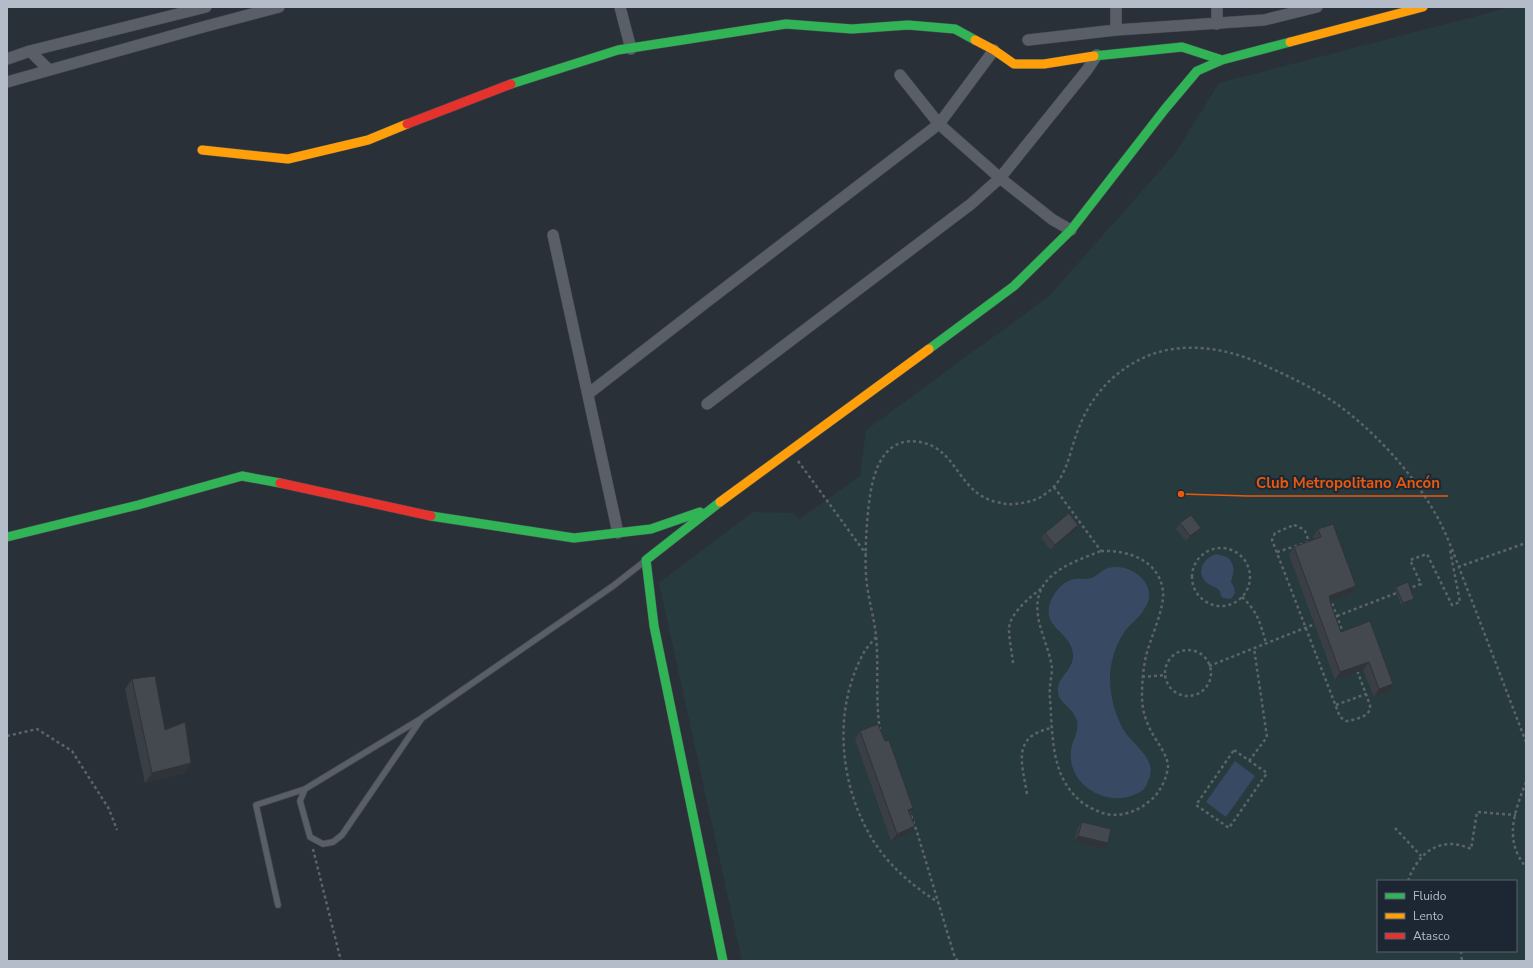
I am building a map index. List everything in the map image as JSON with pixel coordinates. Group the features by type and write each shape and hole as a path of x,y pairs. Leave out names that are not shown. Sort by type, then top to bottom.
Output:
{"street":[{"path":"7,59 30,51 206,7"},
{"path":"7,82 279,7"},
{"path":"620,7 632,49"},
{"path":"1116,7 1116,30"},
{"path":"1217,7 1217,24"},
{"path":"1028,40 1116,30 1264,20 1317,7"},
{"path":"723,961 654,626 646,560 713,507 1014,286 1071,230 1165,109 1197,71 1222,60 1423,7"},
{"path":"202,150 288,159 368,140 502,87 618,50 786,24 852,30 908,25 955,29 994,50 1014,64 1044,64 1097,55 1182,46 1222,60"},
{"path":"588,394 939,124 994,50"},
{"path":"30,51 49,70"},
{"path":"707,404 971,204 1000,178 1082,76 1097,55"},
{"path":"900,75 939,124 1000,178 1053,220 1071,230"},
{"path":"553,236 618,533"},
{"path":"7,537 138,505 242,476 300,486 440,518 574,538 651,529 713,507"}],"lane":[{"path":"278,905 256,805 305,789 422,718 613,586 646,560"},
{"path":"305,789 300,801 310,837 322,844 333,842 342,835 422,718"}],"path":[{"path":"882,735 879,728 876,637 866,576 866,532 870,490 877,466 888,450 902,442 918,442 935,447 947,456 969,486 986,499 1008,505 1025,503 1043,496 1058,483 1069,462 1077,432 1088,407 1102,388 1121,371 1141,358 1165,351 1180,348 1206,347 1232,352 1259,363 1299,381 1323,395 1346,411 1376,438 1405,470 1439,521 1526,742"},
{"path":"790,451 866,555"},
{"path":"1054,487 1101,551"},
{"path":"1294,525 1305,531 1366,694 1370,709 1365,716 1349,721 1346,721 1340,716 1277,552 1272,540 1273,536 1279,531 1294,525"},
{"path":"1277,552 1309,542"},
{"path":"1458,567 1526,543"},
{"path":"1407,589 1421,584 1410,560 1426,554 1452,605 1460,602 1449,544"},
{"path":"1216,548 1226,548 1236,552 1244,558 1249,567 1250,577 1249,587 1242,597 1232,604 1218,607 1201,599 1195,592 1192,583 1194,565 1199,557 1207,551 1216,548"},
{"path":"1101,551 1112,551 1136,556 1153,569 1159,577 1163,591 1162,602 1146,657 1142,677 1142,699 1144,713 1150,730 1165,756 1168,769 1163,786 1155,797 1134,812 1117,814 1106,814 1091,808 1074,795 1062,779 1057,766 1052,740 1050,688 1052,670 1049,652 1037,612 1039,594 1048,580 1071,563 1101,551"},
{"path":"1013,663 1009,627 1012,619 1026,601 1044,587"},
{"path":"1331,618 1400,592"},
{"path":"1242,597 1253,608 1266,644"},
{"path":"1313,618 1318,631"},
{"path":"1209,666 1315,624"},
{"path":"876,637 863,652 849,693 845,714 845,766 860,817 871,838 895,868 925,894 939,902"},
{"path":"1249,761 1267,737 1254,648"},
{"path":"1188,651 1196,652 1202,656 1209,666 1210,676 1204,689 1198,694 1183,696 1170,688 1165,675 1169,660 1174,655 1188,651"},
{"path":"1142,677 1165,675"},
{"path":"1336,706 1366,694"},
{"path":"1027,794 1022,760 1022,749 1027,741 1036,733 1052,728"},
{"path":"7,736 38,729 72,751 109,809 117,830"},
{"path":"1234,750 1249,761 1267,774 1229,828 1196,804 1234,750"},
{"path":"1526,782 1512,830 1516,853 1526,867"},
{"path":"909,809 939,902 955,958 958,961"},
{"path":"1408,880 1412,868 1421,856 1433,848 1447,844 1462,845 1471,849 1477,812 1516,815"},
{"path":"1395,828 1421,856"},
{"path":"310,837 341,961"}],"green space":[{"path":"1511,7 1526,7 1526,961 742,961 659,583 753,512 794,513 800,519 860,476 866,430 1049,296 1174,155 1219,83"}],"water":[{"path":"1216,554 1227,557 1233,566 1231,582 1235,593 1231,599 1223,598 1219,590 1207,583 1202,577 1201,569 1203,565 1208,558"},
{"path":"1119,567 1133,571 1139,576 1144,581 1149,593 1148,601 1143,612 1125,630 1115,650 1110,672 1110,685 1115,711 1120,723 1127,735 1148,759 1150,773 1146,786 1140,792 1125,798 1113,798 1102,796 1082,783 1075,774 1071,763 1071,751 1077,730 1077,721 1072,712 1060,699 1058,686 1071,665 1073,654 1067,639 1052,623 1049,616 1049,608 1056,591 1068,581 1075,579 1089,579 1107,568"},
{"path":"1235,761 1255,776 1226,817 1206,802"}],"building":[{"path":"1069,513 1078,525 1055,545 1045,533"},
{"path":"1191,515 1201,528 1190,536 1180,523"},
{"path":"1333,524 1356,586 1329,596 1331,604 1341,632 1370,621 1393,684 1379,689 1369,662 1340,672 1294,547 1321,537 1318,529"},
{"path":"1408,582 1414,599 1403,603 1396,587"},
{"path":"155,676 165,730 185,722 191,763 152,773 132,679"},
{"path":"878,724 885,741 889,740 913,808 908,810 915,826 897,834 860,731"},
{"path":"1082,822 1111,829 1108,843 1078,836"}],"traffic: fast":[{"path":"511,84 618,50 786,24 852,29 908,25 955,29 975,40"},
{"path":"929,349 1014,286 1071,230 1165,109 1197,71 1222,60 1290,42"},
{"path":"1094,56 1182,47 1222,60"},
{"path":"7,537 138,505 242,476 280,483"},
{"path":"720,502 646,560 654,626 723,961"},
{"path":"431,516 574,538 651,529 700,512"}],"traffic: slow":[{"path":"1290,42 1423,7"},
{"path":"975,40 994,50 1014,64 1044,64 1094,56"},
{"path":"202,150 288,159 368,140 407,124"},
{"path":"720,502 929,349"}],"traffic: jam":[{"path":"407,124 511,84"},
{"path":"280,483 431,516"}],"place":[{"name":"Club Metropolitano Ancón","path":"1181,494"}]}
